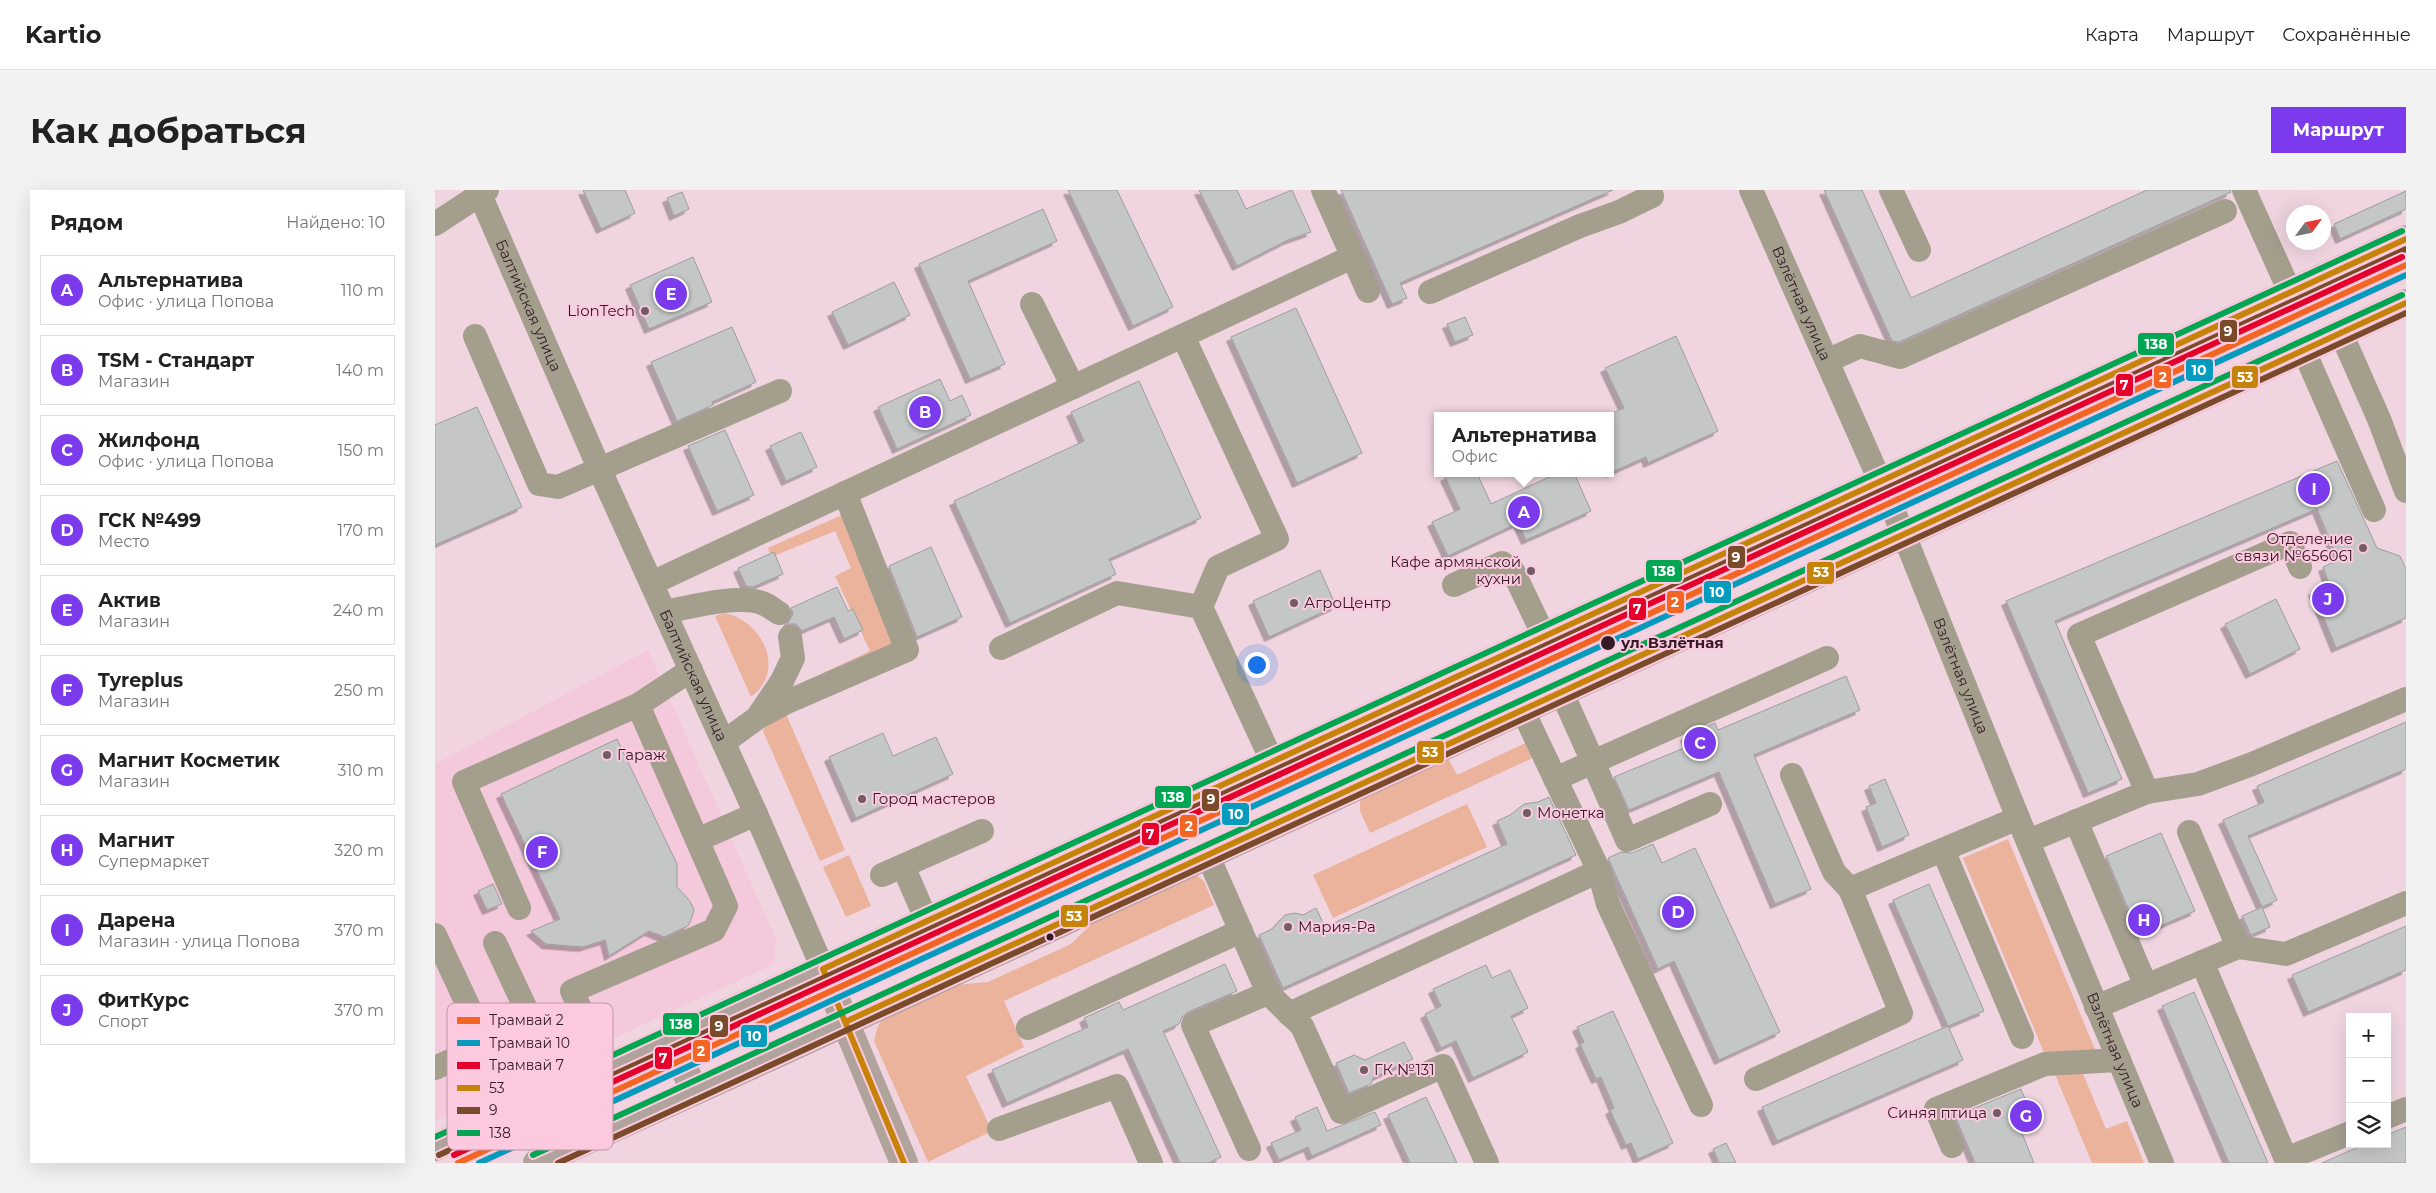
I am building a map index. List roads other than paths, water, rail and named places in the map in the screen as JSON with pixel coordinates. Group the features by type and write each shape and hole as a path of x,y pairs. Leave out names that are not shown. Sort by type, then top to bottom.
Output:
{"main road":[{"path":"613,1065 2406,239"},
{"path":"613,1135 695,1091 2406,303"},
{"name":"Балтийская улица","path":"823,969 904,1163"},
{"path":"669,1039 695,1091"},
{"path":"435,1147 447,1141"},
{"path":"537,1163 573,1156 584,1150"}],"street":[{"path":"1323,190 1367,290"},
{"name":"Взлётная улица","path":"1751,190 1904,535 2018,818 2162,1163"},
{"path":"1891,190 1919,250"},
{"path":"2244,190 2290,292"},
{"path":"435,224 482,192"},
{"name":"Балтийская улица","path":"482,192 599,468 724,742 823,969"},
{"path":"1430,292 1580,226 1619,212 1655,192"},
{"path":"1827,361 1860,346 1900,357 2225,211"},
{"path":"652,583 1352,256"},
{"path":"1032,304 1073,387"},
{"path":"2341,333 2379,419 2406,491"},
{"path":"475,336 539,484 558,487 780,391"},
{"path":"1183,336 1277,539 1218,568 1201,607 1272,761"},
{"path":"2304,351 2374,510"},
{"path":"724,742 757,718 787,702 907,650 845,493"},
{"path":"2147,792 2079,635 2290,543 2300,567"},
{"path":"1453,585 1502,563 1513,571 1544,636"},
{"path":"1001,648 1117,593 1201,607"},
{"path":"665,612 700,604 748,600 763,603 779,614"},
{"path":"757,718 782,681 793,658 790,637"},
{"path":"1555,779 1827,658"},
{"path":"519,908 463,782 638,705 691,670"},
{"path":"1562,693 1627,840 1709,804"},
{"path":"2028,842 2147,792 2198,784 2252,764 2406,699"},
{"path":"577,1003 571,991 713,930 726,906 638,705"},
{"path":"1523,711 1599,871 1608,904 1701,1104"},
{"path":"1756,1079 1901,1013 1850,889 1835,872 1792,775"},
{"path":"697,840 756,814"},
{"path":"1850,889 2018,818"},
{"path":"2076,821 2146,986"},
{"path":"927,921 892,871 982,831"},
{"path":"2189,832 2238,946"},
{"path":"1943,850 2022,1037"},
{"path":"1208,856 1268,993 1302,1026 1341,1112 1443,1066 1487,1163"},
{"path":"1289,1014 1599,871"},
{"path":"2097,1007 2238,946 2286,954 2406,903"},
{"path":"1028,1028 1241,931"},
{"path":"435,935 467,1003"},
{"path":"495,943 522,1003"},
{"path":"2202,962 2286,1159 2346,1135"},
{"path":"1249,1149 1193,1025 1268,993"},
{"path":"1951,1146 1936,1109 2045,1064 2119,1060"},
{"path":"435,1068 447,1062"},
{"path":"999,1129 1117,1086 1151,1163"},
{"path":"2391,1115 2406,1109"}],"tram line":[{"name":"7","path":"613,1082 2402,257"},
{"name":"2","path":"613,1092 2406,265"},
{"name":"10","path":"613,1101 2406,275"},
{"name":"7","path":"454,1155 465,1150"},
{"name":"2","path":"458,1163 486,1150"},
{"name":"10","path":"479,1163 507,1150"}],"place":[{"name":"Актив","path":"671,294"},
{"name":"LionTech","path":"645,311"},
{"name":"TSM - Стандарт","path":"925,412"},
{"name":"Дарена","path":"2314,489"},
{"name":"Альтернатива","path":"1524,512"},
{"name":"Отделение связи №656061","path":"2363,548"},
{"name":"Кафе армянской кухни","path":"1531,571"},
{"name":"ФитКурс","path":"2328,599"},
{"name":"АгроЦентр","path":"1294,603"},
{"name":"ул. Взлётная","path":"1608,643"},
{"name":"Жилфонд","path":"1700,743"},
{"name":"Гараж","path":"607,755"},
{"name":"Город мастеров","path":"862,799"},
{"name":"Монетка","path":"1527,813"},
{"name":"Tyreplus","path":"542,852"},
{"name":"ГСК №499","path":"1678,912"},
{"name":"Магнит","path":"2144,920"},
{"name":"Мария-Ра","path":"1288,927"},
{"name":"ГК №131","path":"1364,1070"},
{"name":"Синяя птица","path":"1997,1113"},
{"name":"Магнит Косметик","path":"2026,1116"}]}
